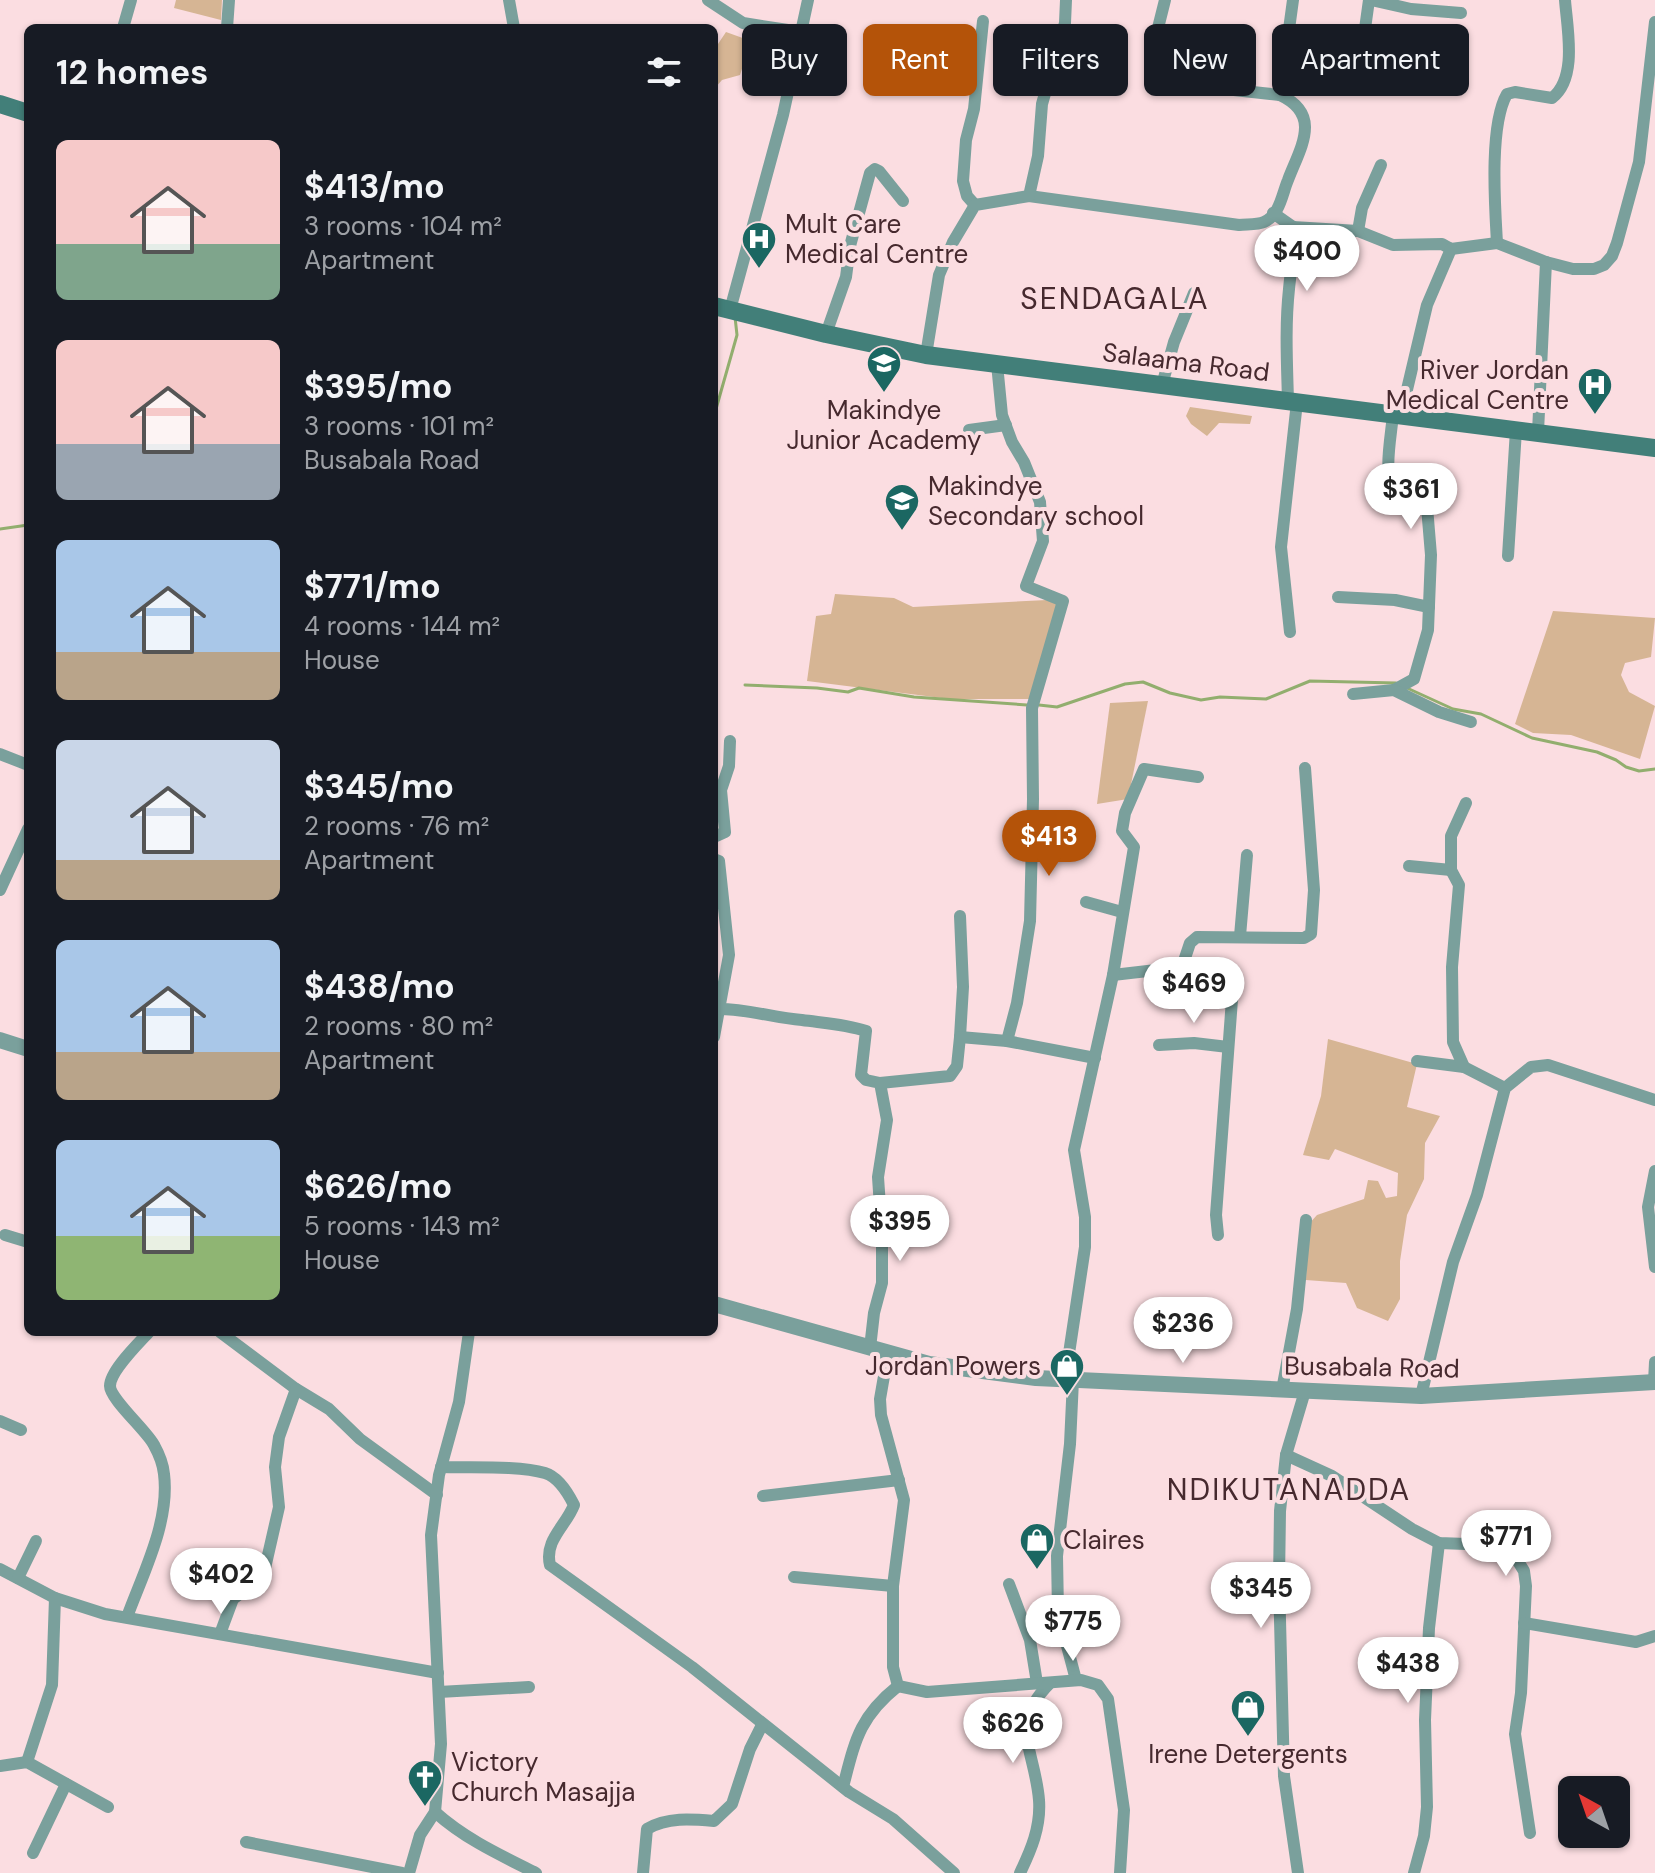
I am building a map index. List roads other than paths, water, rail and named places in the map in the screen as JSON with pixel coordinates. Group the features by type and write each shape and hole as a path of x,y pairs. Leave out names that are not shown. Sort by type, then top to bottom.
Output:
{"main road":[{"path":"0,104 24,112"},
{"name":"Salaama Road","path":"722,308 926,355 1655,448"}],"street":[{"path":"124,24 131,0"},
{"path":"227,24 229,0"},
{"path":"509,0 513,24"},
{"path":"708,0 749,24"},
{"path":"803,24 808,0"},
{"path":"1029,196 1038,156 1042,104 1065,23 1066,0"},
{"path":"1159,24 1165,0"},
{"path":"1290,24 1293,0"},
{"path":"1366,24 1370,0 1411,9 1461,13"},
{"path":"1497,243 1494,171 1502,103 1510,92 1556,96 1567,72 1565,0"},
{"path":"975,205 967,196 963,181 983,21"},
{"path":"1273,213 1293,227 1358,231 1393,245 1442,244 1451,249 1497,243 1573,269 1594,269 1604,265 1612,256 1639,162 1655,22"},
{"path":"722,308 787,96"},
{"path":"926,355 939,275 953,242 975,205 1029,196 1239,225 1265,222 1280,206 1300,154 1306,126 1297,106 1282,96"},
{"path":"1358,231 1362,208 1381,165"},
{"path":"826,334 846,277 850,246 870,173 875,169 879,171 903,201"},
{"path":"1290,632 1281,547 1292,401 1287,342 1289,289 1295,250 1293,227"},
{"path":"1353,694 1395,689 1411,682 1428,630 1431,555 1427,507 1417,499 1394,495 1389,463 1397,414 1427,305 1451,249"},
{"path":"1538,432 1546,262"},
{"path":"1162,385 1174,342 1194,293"},
{"path":"997,364 999,395 1006,425 1040,502 1043,541 1026,586 1063,601 1033,704 1030,921 1017,1003 1007,1041"},
{"path":"969,430 1006,425"},
{"path":"1508,556 1516,430"},
{"path":"1338,597 1395,600 1429,607"},
{"path":"1395,689 1439,712 1471,722"},
{"path":"718,835 725,832 721,790 729,766 730,741"},
{"path":"0,754 24,763"},
{"path":"1184,965 1190,943 1197,937 1304,938 1313,932 1314,890 1305,768"},
{"path":"1076,1680 1058,1612 1057,1556 1070,1444 1069,1380 1085,1247 1085,1217 1074,1150 1113,975 1134,847 1122,831 1125,813 1144,769 1198,777"},
{"path":"1464,1067 1453,1042 1452,967 1459,885 1451,870 1451,836 1466,803"},
{"path":"0,890 24,838"},
{"path":"1240,936 1247,855"},
{"path":"718,861 718,890 729,955 718,1015"},
{"path":"1409,866 1451,870"},
{"path":"1086,902 1122,912"},
{"path":"719,1009 744,1009 866,1031 861,1075 866,1080 880,1083 950,1076 957,1066 960,1037 963,987 960,916"},
{"path":"1113,975 1168,970 1184,965 1223,972 1232,981 1226,1109 1216,1215 1218,1235"},
{"path":"960,1037 1007,1041 1095,1058"},
{"path":"0,1040 24,1048"},
{"path":"1159,1045 1194,1043 1228,1047"},
{"path":"1417,1061 1464,1067 1505,1088"},
{"path":"1421,1396 1453,1262 1477,1195 1505,1088 1531,1067 1548,1065 1655,1100"},
{"path":"870,1348 874,1313 882,1283 878,1177 887,1120 880,1083"},
{"path":"1655,1171 1648,1207 1655,1267"},
{"path":"1282,1390 1297,1309 1306,1220"},
{"path":"5,1235 24,1241"},
{"name":"Busabala Road","path":"718,1305 929,1364 977,1372 1069,1380 1421,1396 1654,1382"},
{"path":"127,1617 155,1541 163,1505 164,1472 154,1443 114,1396 110,1385 113,1375 146,1336"},
{"path":"225,1336 296,1389 329,1409 360,1439 437,1495"},
{"path":"409,1873 420,1835 435,1812 441,1744 431,1535 441,1467 459,1402 468,1336"},
{"path":"888,1353 880,1407 904,1500 893,1586 893,1667 898,1686"},
{"path":"1654,1382 1655,1362"},
{"path":"220,1634 233,1599 263,1577 279,1507 275,1467 279,1437 296,1389"},
{"path":"1298,1873 1284,1776 1279,1666 1280,1511 1286,1455 1305,1391"},
{"path":"0,1421 21,1430"},
{"path":"1286,1455 1332,1476 1412,1529 1439,1543 1493,1545 1516,1558 1524,1571 1526,1586 1521,1693 1515,1734 1530,1833"},
{"path":"441,1467 546,1473 558,1481 574,1505 564,1525 555,1533 550,1565 692,1667 843,1787 893,1819 954,1873"},
{"path":"763,1496 899,1480"},
{"path":"18,1578 36,1541"},
{"path":"1414,1873 1424,1836 1427,1807 1425,1720 1429,1628 1439,1543"},
{"path":"0,1569 55,1598 83,1608 438,1673"},
{"path":"794,1577 893,1586"},
{"path":"1009,1584 1044,1683 1027,1715 1030,1760 1039,1801 1039,1825 1020,1873"},
{"path":"27,1762 52,1685 55,1598"},
{"path":"1524,1623 1636,1642 1655,1636"},
{"path":"898,1686 927,1692 1076,1680 1098,1685 1108,1699 1124,1810 1120,1873"},
{"path":"843,1787 867,1715 898,1686"},
{"path":"439,1692 529,1687"},
{"path":"643,1873 647,1829 658,1822 714,1821 724,1814 732,1804 750,1749 762,1725"},
{"path":"0,1766 27,1762 108,1807"},
{"path":"33,1853 66,1784"},
{"path":"435,1812 476,1843 536,1873"},
{"path":"246,1842 402,1873"}],"waterway":[{"path":"718,402 737,335 735,317"},
{"path":"0,529 24,526"},
{"path":"1039,705 1057,707 1125,684 1143,682 1170,693 1201,700 1220,697 1266,699 1310,681 1396,683"},
{"path":"745,685 848,692 859,688 914,697 1027,705"},
{"path":"1407,688 1453,709 1481,714 1532,738 1597,752 1639,771 1655,769"}],"place":[{"name":"Mult Care Medical Centre","path":"759,270"},
{"name":"Makindye Junior Academy","path":"884,394"},
{"name":"River Jordan Medical Centre","path":"1595,416"},
{"name":"Makindye Secondary school","path":"902,532"},
{"name":"Jordan Powers","path":"1067,1397"},
{"name":"Claires","path":"1037,1571"},
{"name":"Irene Detergents","path":"1248,1738"},
{"name":"Victory Church Masajja","path":"425,1808"}],"district":[{"name":"SENDAGALA","path":"1115,299"},
{"name":"NDIKUTANADDA","path":"1289,1490"}]}
